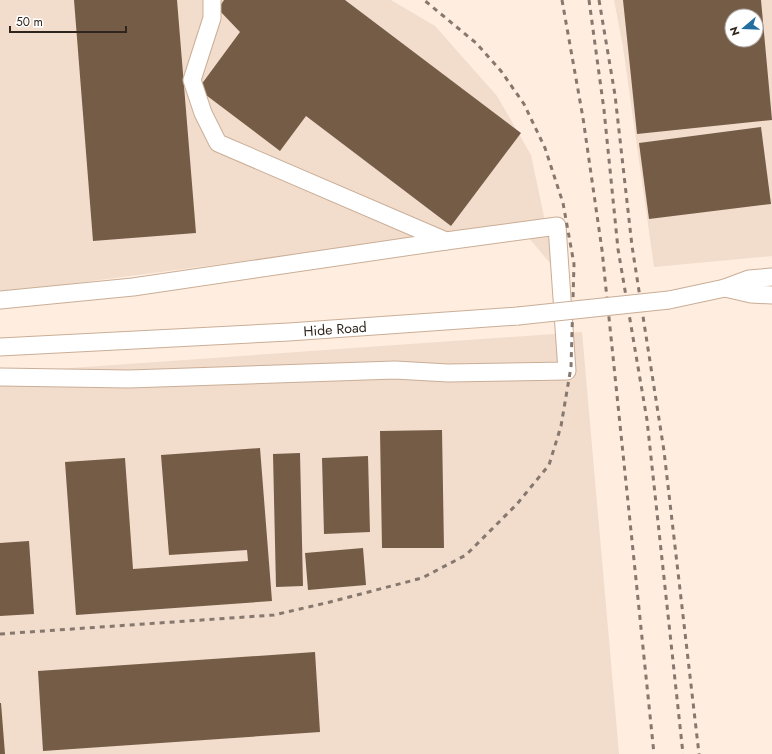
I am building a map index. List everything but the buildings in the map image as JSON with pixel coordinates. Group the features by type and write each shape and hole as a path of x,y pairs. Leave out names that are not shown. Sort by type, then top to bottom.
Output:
{"street":[{"path":"212,0 212,18 192,80 203,113 218,143 446,240"},
{"path":"0,300 133,287 446,240 557,226 567,371 448,373 395,370 122,379 0,377"},
{"name":"Hide Road","path":"0,347 289,332 518,316 669,300 725,288 749,279 772,276"},
{"path":"725,288 751,294 772,295"}],"shaded area":[{"path":"0,0 391,0 435,26 497,96 531,155 555,269 518,225 0,293"},
{"path":"614,0 772,0 772,256 654,267 623,47"},
{"path":"582,332 619,754 0,754 0,373"}],"railway":[{"path":"0,634 274,615 422,578 466,555 517,504 549,465 561,426 571,367 574,264 563,203 545,148 524,104 501,71 476,43 424,0"},
{"path":"562,0 583,118 602,250 654,754"},
{"path":"589,0 604,110 618,249 647,420 683,754"},
{"path":"599,0 615,95 632,246 664,451 699,754"}]}
